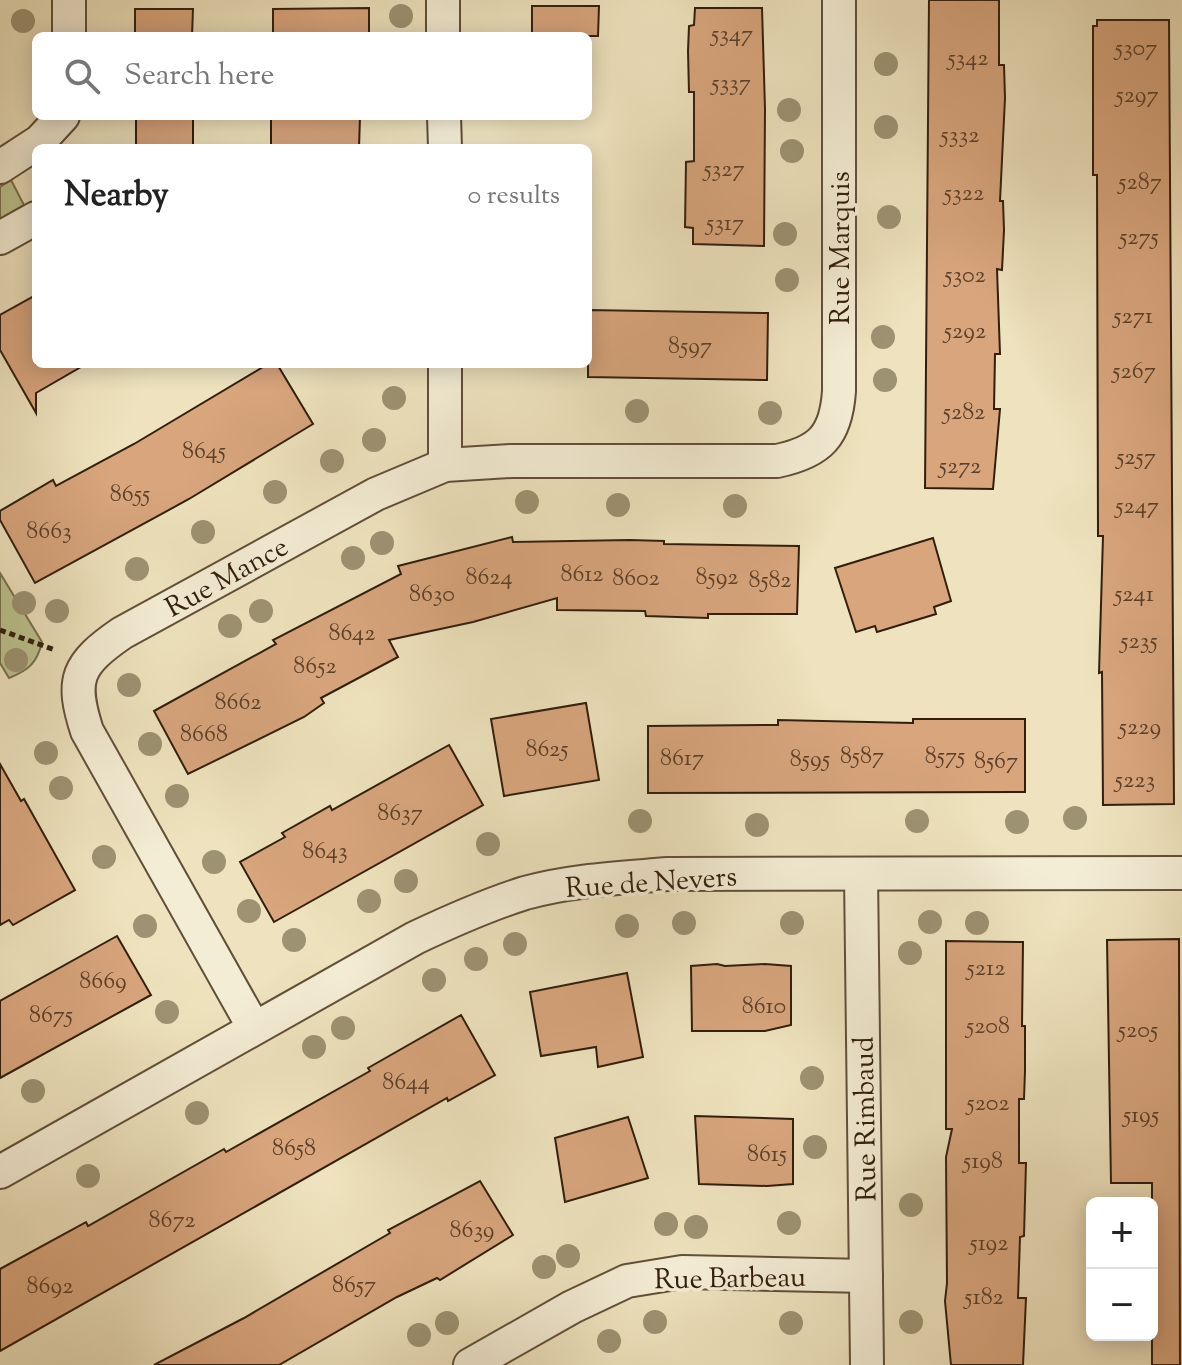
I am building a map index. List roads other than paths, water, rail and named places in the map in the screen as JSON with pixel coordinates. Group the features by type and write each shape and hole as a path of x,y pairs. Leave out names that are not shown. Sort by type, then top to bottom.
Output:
{"street":[{"path":"69,0 69,32"},
{"path":"443,0 443,32"},
{"name":"Rue Marquis","path":"777,461 801,456 824,440 837,416 839,0"},
{"path":"35,144 61,120"},
{"path":"65,120 67,144"},
{"path":"444,120 445,144"},
{"path":"0,167 32,146"},
{"path":"0,238 32,220"},
{"path":"445,368 445,465"},
{"name":"Rue Mance","path":"254,1028 87,731 77,701 80,673 98,650 122,633 376,494 445,465 511,461 777,461"},
{"name":"Rue de Nevers","path":"0,1172 415,938 471,912 528,892 605,879 668,874 1182,873"},
{"name":"Rue Rimbaud","path":"861,874 867,1365"},
{"name":"Rue Barbeau","path":"470,1365 572,1307 627,1281 682,1272 866,1276"}]}
